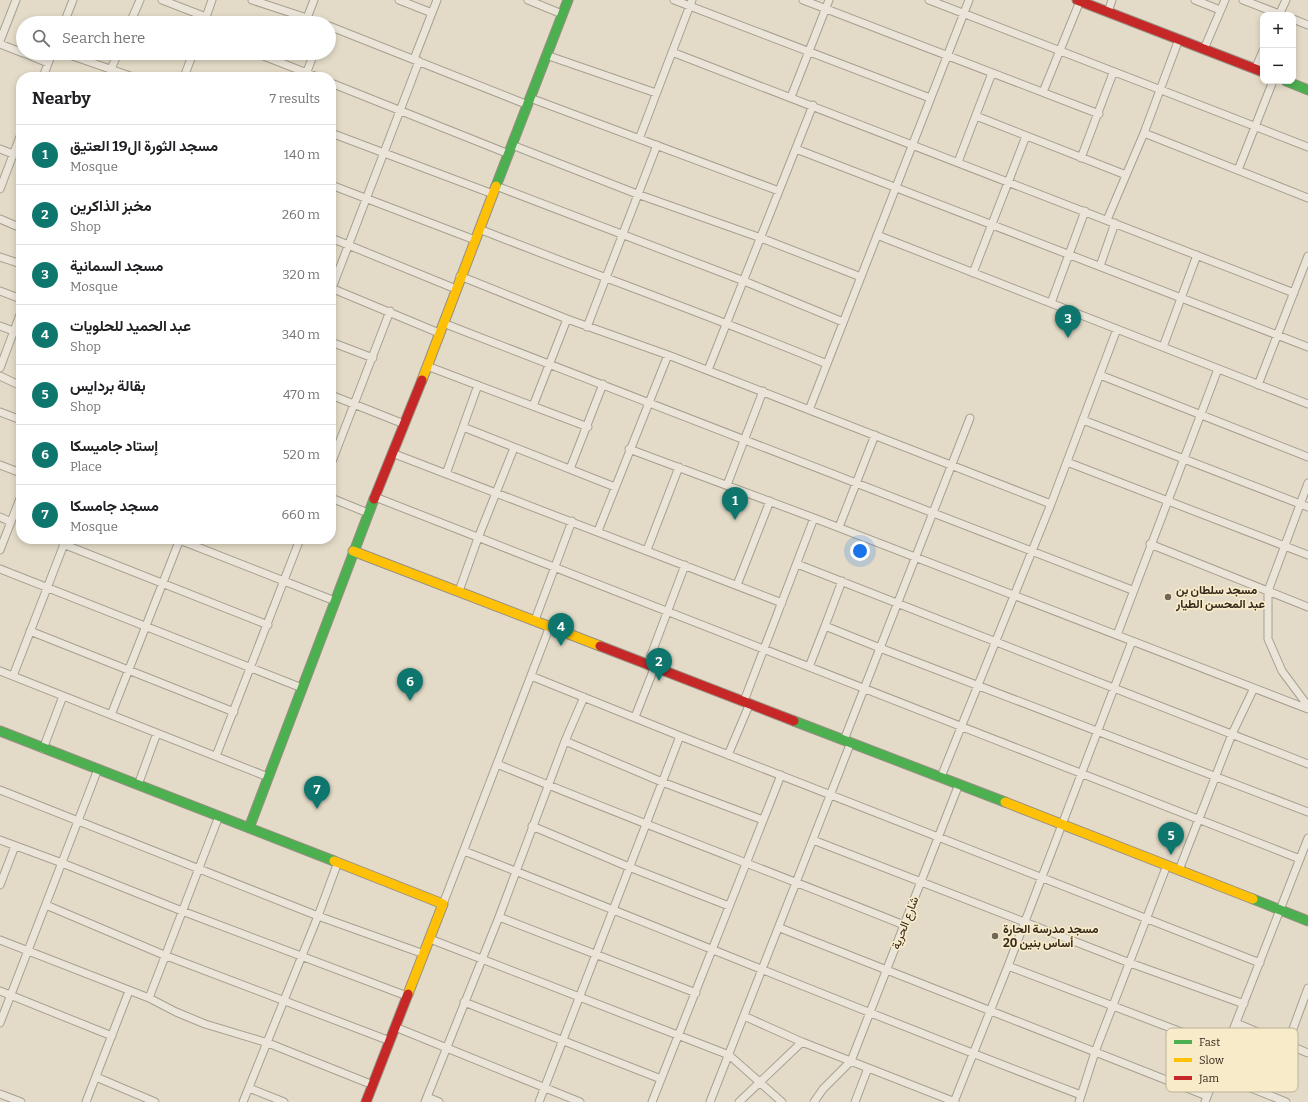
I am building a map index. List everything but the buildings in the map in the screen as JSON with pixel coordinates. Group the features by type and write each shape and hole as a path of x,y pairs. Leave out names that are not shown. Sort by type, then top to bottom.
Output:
{"street":[{"path":"16,0 0,42 16,50"},
{"path":"66,16 72,0"},
{"path":"133,16 140,0"},
{"path":"162,0 196,16"},
{"path":"206,16 212,0"},
{"path":"252,0 301,16"},
{"path":"308,16 314,0"},
{"path":"399,0 432,13"},
{"path":"336,278 400,110 437,0"},
{"path":"528,0 562,14"},
{"path":"249,828 368,513 427,366 460,276 495,190 568,0"},
{"path":"674,0 690,3 809,52 930,98"},
{"path":"803,0 1099,114"},
{"path":"791,96 829,0"},
{"path":"929,0 1061,51 1113,73 1308,147"},
{"path":"809,410 969,0"},
{"path":"1043,92 1061,51 1079,0 1259,70"},
{"path":"1108,12 1112,0"},
{"path":"1195,0 1220,10"},
{"path":"1204,49 1224,0"},
{"path":"1243,0 1273,12"},
{"path":"1281,12 1286,0"},
{"path":"639,139 690,3"},
{"path":"1296,20 1308,25"},
{"path":"336,29 416,60 657,145 779,191"},
{"path":"1107,220 1144,133 1179,39"},
{"path":"672,52 791,96 1294,293"},
{"path":"546,55 656,93"},
{"path":"40,60 48,63"},
{"path":"45,72 49,60"},
{"path":"85,60 119,72"},
{"path":"111,69 115,60"},
{"path":"186,72 190,60"},
{"path":"272,60 299,72"},
{"path":"307,72 311,60"},
{"path":"958,162 992,73"},
{"path":"1082,158 1113,73"},
{"path":"1238,170 1272,84"},
{"path":"1293,84 1308,90"},
{"path":"336,85 509,154"},
{"path":"708,370 813,105"},
{"path":"976,116 1126,174"},
{"path":"1144,133 1308,198"},
{"path":"336,135 384,154 495,190 622,234 744,281 843,322"},
{"path":"973,273 1026,136"},
{"path":"512,145 637,194 761,238 861,277"},
{"path":"587,326 657,145"},
{"path":"0,189 16,146"},
{"path":"0,149 13,154"},
{"path":"796,149 1308,347"},
{"path":"336,187 475,240"},
{"path":"1051,303 1085,211"},
{"path":"0,219 16,226"},
{"path":"1100,266 1115,223"},
{"path":"479,230 605,279 727,323 827,364"},
{"path":"877,235 1308,404"},
{"path":"336,240 456,289"},
{"path":"1163,347 1197,255"},
{"path":"1258,385 1308,256"},
{"path":"0,257 16,262"},
{"path":"460,276 567,319 668,354 1051,504"},
{"path":"336,290 390,311 439,333"},
{"path":"0,291 16,297"},
{"path":"336,444 373,358 390,311"},
{"path":"533,406 567,319"},
{"path":"443,323 1132,590"},
{"path":"0,326 14,332"},
{"path":"0,368 16,326"},
{"path":"941,777 1051,504 1117,329"},
{"path":"336,344 373,358"},
{"path":"598,531 668,354"},
{"path":"427,366 588,427"},
{"path":"1117,635 1132,590 1218,369"},
{"path":"1100,375 1308,457"},
{"path":"0,376 16,384"},
{"path":"570,469 588,427 603,384"},
{"path":"446,474 478,385"},
{"path":"727,485 763,391"},
{"path":"336,397 404,424"},
{"path":"0,412 16,418"},
{"path":"710,1102 780,928 831,794 864,689 970,418"},
{"path":"1083,420 1308,507"},
{"path":"463,427 615,487"},
{"path":"839,528 874,435"},
{"path":"459,591 478,538 514,448"},
{"path":"630,449 770,501 1254,688 1308,707"},
{"path":"392,454 496,494 572,521 782,602"},
{"path":"1067,462 1308,555"},
{"path":"0,466 16,471"},
{"path":"647,550 679,467"},
{"path":"1308,483 1268,591 1268,639 1282,671 1308,707"},
{"path":"375,498 961,727 1199,818 1300,859"},
{"path":"336,500 368,513"},
{"path":"737,585 770,501"},
{"path":"0,550 16,509"},
{"path":"0,517 11,522"},
{"path":"728,754 764,649 814,518"},
{"path":"535,620 572,521"},
{"path":"13,676 63,544"},
{"path":"69,544 163,584 268,625"},
{"path":"111,715 177,544"},
{"path":"192,544 335,601"},
{"path":"216,756 298,544"},
{"path":"1150,544 1308,607"},
{"path":"354,551 941,777 1308,921"},
{"path":"797,564 1308,764"},
{"path":"635,716 668,612 685,565"},
{"path":"0,569 302,688"},
{"path":"809,667 842,581"},
{"path":"366,1102 550,626"},
{"path":"825,626 1308,812"},
{"path":"30,630 234,712"},
{"path":"744,1016 802,1042 954,1102 1008,966 1080,773 1115,689 1132,641"},
{"path":"0,671 268,777"},
{"path":"531,676 635,716 680,736 1260,963"},
{"path":"1179,870 1217,776 1232,734 1254,688"},
{"path":"43,749 63,696"},
{"path":"439,1102 426,1099 499,917 564,741 584,697"},
{"path":"0,732 443,904"},
{"path":"138,785 157,733"},
{"path":"540,1102 562,1040 647,825 680,736"},
{"path":"564,741 662,782 763,820"},
{"path":"497,764 647,825 746,862 904,925"},
{"path":"0,1023 98,769"},
{"path":"652,1102 781,775"},
{"name":"شارع الحرية","path":"851,1061 888,969 937,837 959,784"},
{"path":"0,790 79,819 199,869 318,916 424,954"},
{"path":"149,998 164,955 219,816"},
{"path":"532,826 729,906"},
{"path":"1234,1028 1308,838"},
{"path":"0,840 62,862 182,911 407,996"},
{"path":"813,840 1130,963 1244,1004"},
{"path":"0,885 15,846"},
{"path":"464,851 763,969 869,1014 973,1054 1080,1099 1095,1052 1167,865"},
{"path":"243,1102 268,1043 338,862"},
{"path":"46,905 164,955 390,1041"},
{"path":"499,917 696,993"},
{"path":"780,928 888,969 1166,1082"},
{"path":"430,939 729,1055 782,1102"},
{"path":"0,940 149,998 176,1012 205,1024 268,1043 372,1085"},
{"path":"1008,966 1171,1028"},
{"path":"1294,1028 1308,988"},
{"path":"0,991 112,1036"},
{"path":"86,1102 129,991"},
{"path":"464,1002 661,1079"},
{"path":"1236,1023 1248,1028"},
{"path":"395,1027 580,1102"},
{"path":"739,1102 761,1083 802,1042"},
{"path":"1298,1049 1308,1053"},
{"path":"814,1102 826,1085 851,1061"},
{"path":"855,1102 868,1068"},
{"path":"96,1077 155,1102"},
{"path":"249,1088 284,1102"},
{"path":"1189,1092 1206,1099"},
{"path":"1261,1092 1286,1102"},
{"path":"0,1094 21,1102"}],"traffic: fast":[{"path":"496,186 568,0"},
{"path":"1293,84 1308,90"},
{"path":"249,828 374,499"},
{"path":"794,721 1005,802"},
{"path":"0,731 334,861"},
{"path":"1253,899 1308,921"}],"traffic: slow":[{"path":"422,380 496,186"},
{"path":"353,551 600,646"},
{"path":"1005,802 1253,899"},
{"path":"334,861 443,904 408,994"}],"traffic: jam":[{"path":"1077,0 1260,71"},
{"path":"374,499 422,380"},
{"path":"600,646 794,721"},
{"path":"366,1102 408,994"}],"place":[{"name":"مسجد السمانية","path":"1068,338"},
{"name":"مسجد الثورة ال19 العتيق","path":"735,520"},
{"name":"مسجد سلطان بن عبد المحسن الطيار","path":"1168,597"},
{"name":"عبد الحميد للحلويات","path":"561,646"},
{"name":"مخبز الذاكرين","path":"659,681"},
{"name":"إستاد جاميسكا","path":"410,701"},
{"name":"مسجد جامسكا","path":"317,809"},
{"name":"بقالة بردايس","path":"1171,855"},
{"name":"مسجد مدرسة الحارة 20 أساس بنين","path":"995,936"}]}
